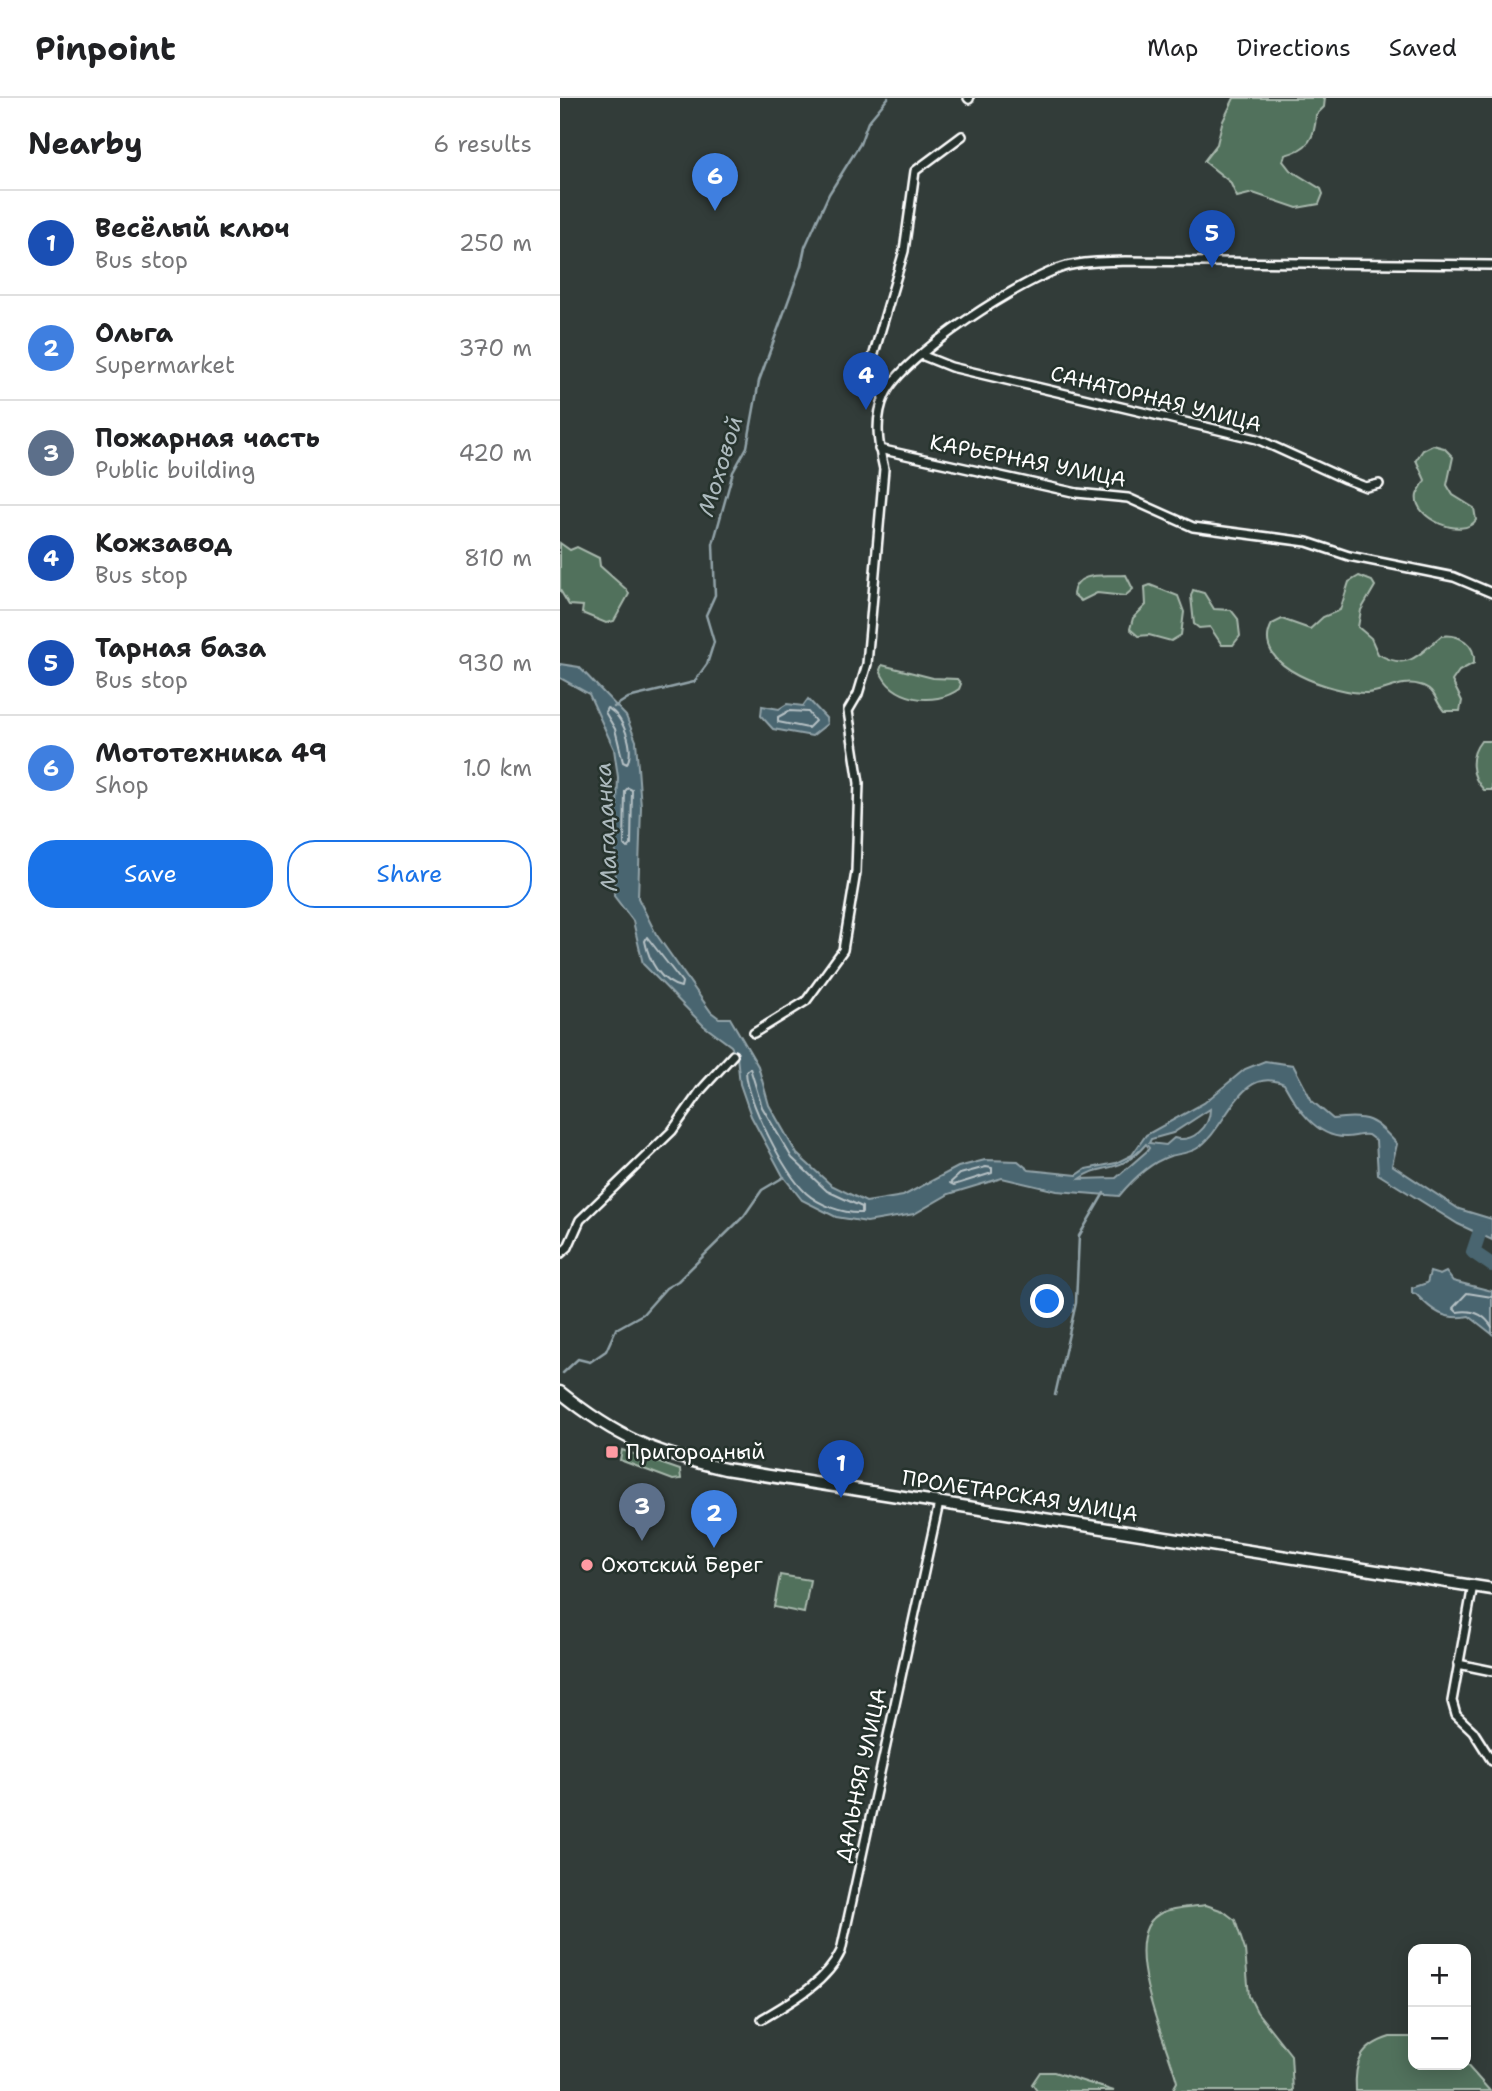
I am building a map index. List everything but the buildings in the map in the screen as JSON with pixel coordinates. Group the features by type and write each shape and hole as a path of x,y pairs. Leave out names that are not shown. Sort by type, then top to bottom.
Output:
{"main road":[{"name":"ПРОЛЕТАРСКАЯ УЛИЦА","path":"560,1392 604,1426 664,1454 725,1469 1492,1589"}],"street":[{"path":"883,398 873,357 904,251 915,171 962,136"},
{"path":"754,1033 806,1001 844,950 856,872 859,783 848,711 858,694 867,664 884,469 879,449 878,415 883,398 894,380 921,355 1030,281 1055,270 1083,263 1492,265"},
{"name":"САНАТОРНАЯ УЛИЦА","path":"921,355 951,367 1257,439 1366,487 1379,484"},
{"name":"КАРЬЕРНАЯ УЛИЦА","path":"879,449 1077,493 1128,498 1192,527 1307,542 1349,556 1454,577 1492,593"},
{"path":"560,1254 568,1247 580,1220 672,1131 701,1090 733,1055"},
{"name":"ДАЛЬНЯЯ УЛИЦА","path":"762,2019 794,2001 835,1965 841,1951 939,1503"},
{"path":"1473,1586 1452,1701 1456,1715 1473,1731 1492,1761"},
{"path":"1458,1664 1492,1671"}],"green space":[{"path":"1234,98 1325,98 1324,107 1316,115 1309,142 1299,150 1285,155 1283,161 1290,170 1321,189 1323,194 1319,204 1297,208 1253,193 1237,197 1230,182 1204,161 1217,144 1222,123"},
{"path":"1433,445 1444,448 1453,457 1447,485 1453,495 1474,508 1476,520 1470,526 1461,528 1440,524 1422,511 1418,503 1417,495 1425,480 1416,460 1423,450"},
{"path":"560,543 570,550 577,547 599,558 600,566 627,590 629,594 614,621 606,623 582,613 583,606 569,605 560,590"},
{"path":"1126,575 1133,589 1125,596 1097,593 1081,601 1073,594 1075,586 1086,578"},
{"path":"1359,576 1372,581 1375,586 1361,610 1358,627 1371,638 1378,654 1398,661 1413,659 1441,636 1454,636 1469,645 1474,663 1459,671 1452,681 1462,701 1460,711 1444,711 1432,692 1420,685 1399,685 1366,693 1317,683 1284,665 1272,653 1268,640 1272,624 1282,619 1310,629 1323,617 1340,610 1349,582"},
{"path":"1150,585 1178,596 1184,612 1181,635 1171,641 1149,635 1138,636 1130,629 1133,618 1146,605 1145,587"},
{"path":"1193,590 1204,593 1214,609 1231,610 1238,619 1240,636 1233,645 1222,645 1210,627 1199,628 1194,624 1191,596"},
{"path":"882,665 933,678 957,679 961,684 959,689 949,695 914,698 893,689 880,670"},
{"path":"1481,741 1492,741 1492,790 1484,790 1474,772 1474,753"},
{"path":"622,1450 680,1470 681,1479 673,1480 620,1460"},
{"path":"780,1575 810,1580 804,1613 774,1607"},
{"path":"1206,1905 1223,1911 1235,1920 1245,1950 1249,1996 1257,2012 1291,2055 1293,2091 1172,2091 1177,2082 1148,1991 1143,1966 1143,1942 1149,1924 1163,1912"},
{"path":"1390,2037 1408,2037 1408,2070 1471,2070 1490,2091 1356,2091 1356,2072 1361,2056 1380,2041"},
{"path":"1040,2072 1054,2072 1114,2091 1037,2091 1032,2084"}],"water":[{"path":"560,664 579,667 626,716 636,741 641,807 638,898 656,934 711,1012 719,1018 730,1018 758,1066 769,1105 797,1154 831,1185 866,1202 903,1196 958,1167 985,1160 1018,1161 1029,1170 1077,1175 1086,1169 1116,1163 1132,1155 1146,1135 1204,1103 1245,1069 1265,1061 1293,1065 1312,1101 1333,1119 1355,1117 1376,1124 1397,1144 1392,1165 1459,1209 1492,1219 1492,1240 1458,1224 1378,1174 1376,1141 1368,1135 1346,1137 1325,1132 1301,1111 1284,1084 1268,1080 1255,1083 1244,1091 1217,1128 1196,1149 1170,1156 1148,1167 1119,1196 1057,1191 1002,1178 949,1194 914,1214 867,1222 836,1217 802,1200 783,1176 751,1116 740,1084 737,1056 731,1046 704,1026 643,964 633,921 614,896 618,777 614,749 589,694 560,678","holes":["1210,1109 1207,1122 1199,1133 1187,1138 1174,1138 1166,1145 1149,1143 1151,1139 1173,1133","1146,1144 1149,1148 1147,1151 1116,1178 1080,1179 1095,1171 1127,1161"]},
{"path":"808,699 826,718 827,724 812,736 773,729 761,716 762,706 779,709 787,704 803,706"},
{"path":"1430,1272 1440,1275 1446,1272 1453,1281 1492,1291 1492,1334 1469,1316 1446,1316 1412,1293 1412,1288 1427,1283"}],"waterway":[{"name":"Моховой","path":"614,707 628,698 694,682 707,664 714,642 706,615 715,595 713,544 733,472 747,447 759,381 801,266 805,247 829,194 860,144 868,122 888,98"},
{"path":"563,1373 578,1359 590,1362 606,1351 616,1329 643,1314 666,1288 678,1281 744,1216 762,1190 784,1177"},
{"path":"1055,1395 1076,1303 1079,1236 1104,1193"},
{"path":"1481,1228 1473,1252 1492,1265"}],"place":[{"name":"Мототехника 49","path":"715,211"},
{"name":"Тарная база","path":"1212,268"},
{"name":"Кожзавод","path":"866,410"},
{"name":"Пригородный","path":"612,1452"},
{"name":"Весёлый ключ","path":"841,1498"},
{"name":"Пожарная часть","path":"642,1541"},
{"name":"Ольга","path":"714,1548"},
{"name":"Охотский Берег","path":"587,1565"}],"water label":[{"name":"Магаданка","path":"606,827"}]}
